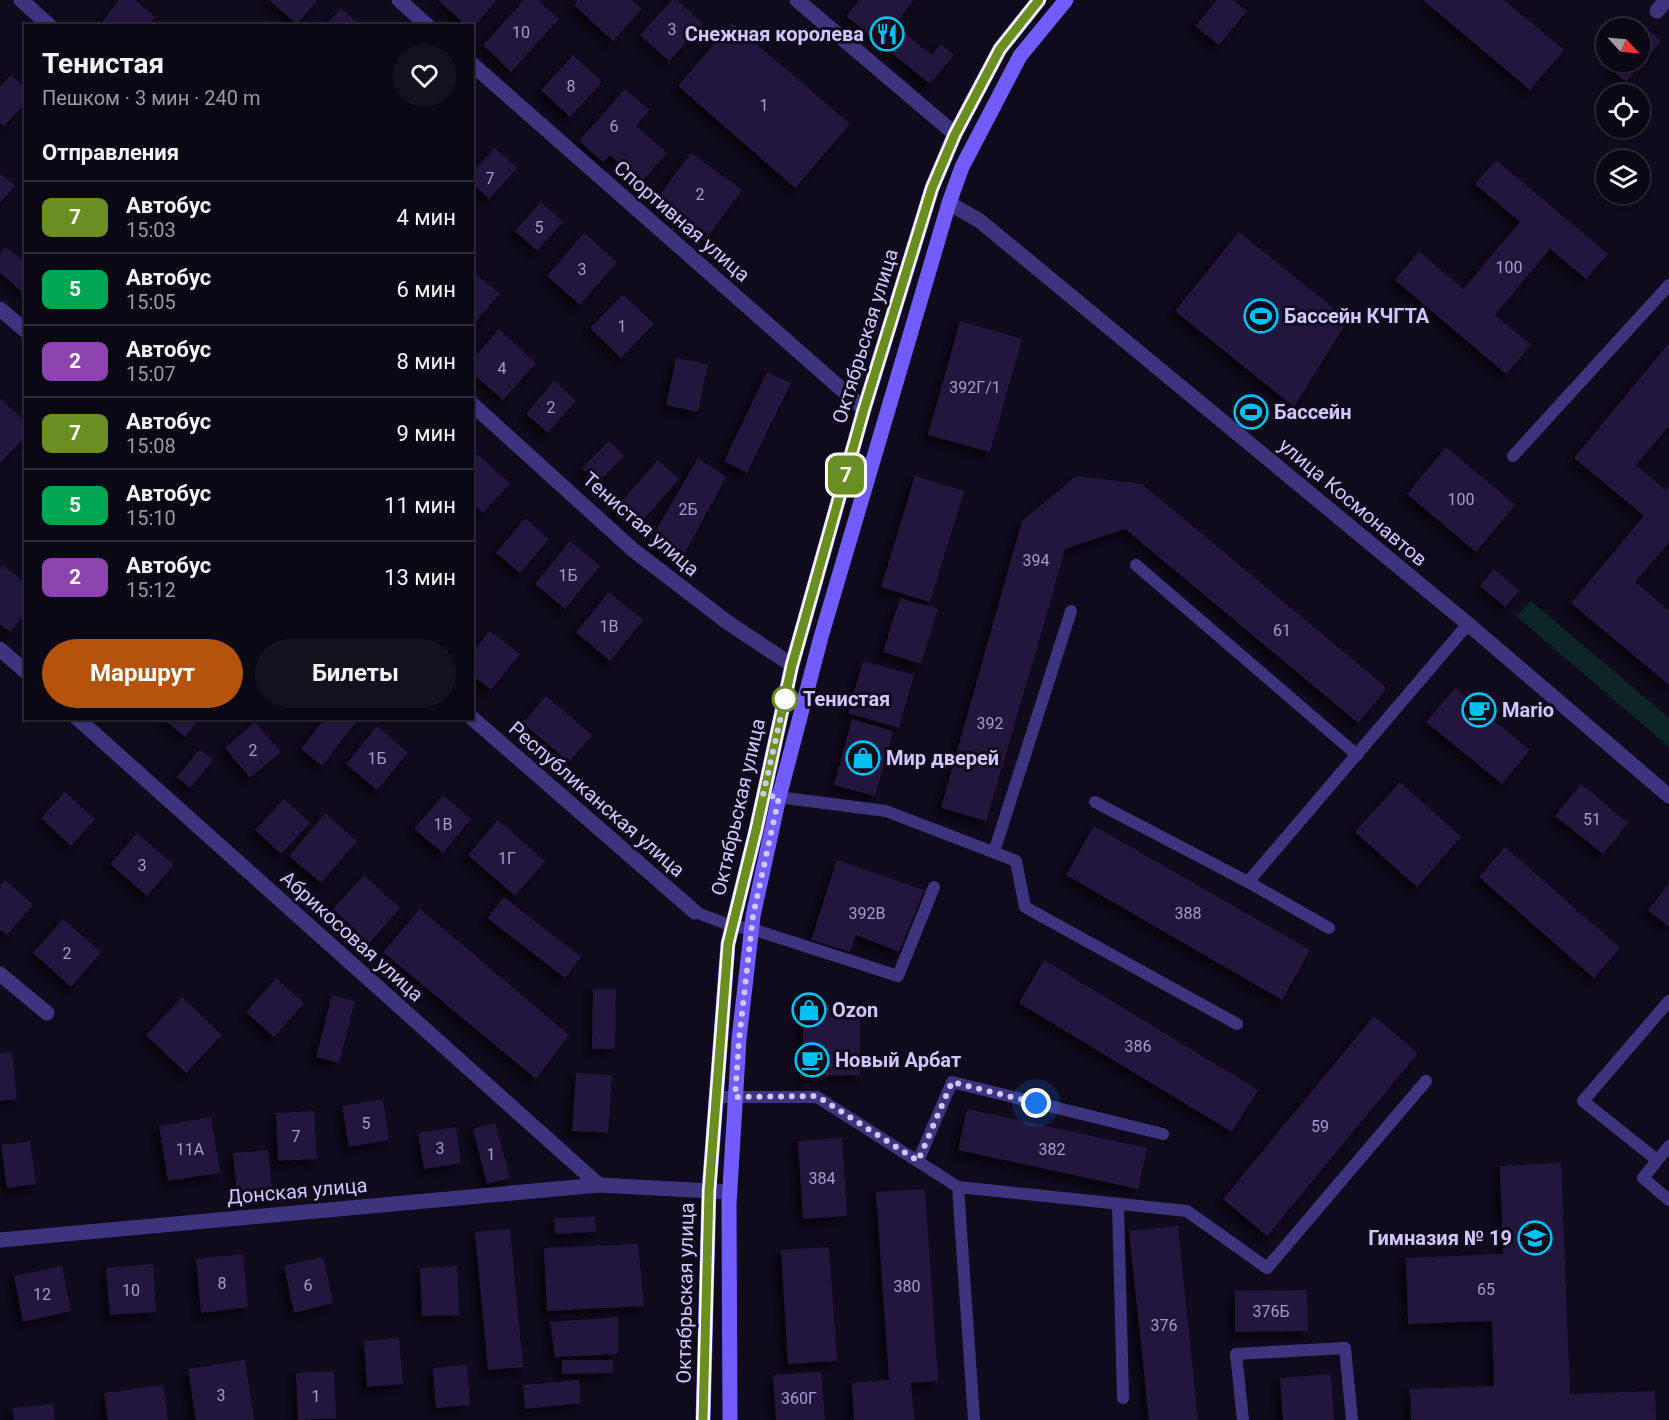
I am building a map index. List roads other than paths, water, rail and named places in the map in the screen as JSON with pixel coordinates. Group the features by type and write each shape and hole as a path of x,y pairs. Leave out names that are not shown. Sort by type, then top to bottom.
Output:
{"main road":[{"name":"Октябрьская улица","path":"703,1420 709,1191 728,944 792,665 864,409 932,188 955,134 1000,49 1039,0"},
{"name":"Октябрьская улица","path":"730,1420 730,1192 739,1040 752,929 779,797 821,636 949,203 962,167 1020,56 1066,0"}],"street":[{"path":"21,0 48,24"},
{"path":"399,0 426,24"},
{"path":"797,0 955,134"},
{"name":"Спортивная улица","path":"474,66 864,409"},
{"name":"улица Космонавтов","path":"949,203 980,221 1468,624 1669,796"},
{"path":"0,309 24,329"},
{"name":"Тенистая улица","path":"474,406 632,549 726,622 792,665"},
{"path":"0,649 24,670"},
{"name":"Абрикосовая улица","path":"79,720 599,1185"},
{"name":"Республиканская улица","path":"474,720 695,912"},
{"path":"0,974 47,1013"},
{"name":"Донская улица","path":"0,1239 599,1185 730,1192"}],"lane":[{"path":"1513,456 1669,285"},
{"path":"1136,565 1357,754"},
{"path":"994,852 1071,611"},
{"path":"1248,882 1468,624"},
{"path":"763,795 886,811 1016,861 1025,907 1237,1024"},
{"path":"1095,802 1248,882 1329,928"},
{"path":"695,912 732,926 752,929 898,976 934,887"},
{"path":"1657,1161 1583,1101 1669,1001"},
{"path":"716,1097 817,1096 958,1187 1186,1211 1267,1268 1426,1081"},
{"path":"918,1161 952,1082 1163,1134"},
{"path":"1669,1146 1643,1178 1669,1200"},
{"path":"958,1187 974,1420"},
{"path":"1118,1204 1123,1398"},
{"path":"1244,1420 1236,1354 1345,1348 1352,1420"}],"place":[{"name":"Снежная королева","path":"887,34"},
{"name":"Бассейн КЧГТА","path":"1261,316"},
{"name":"Бассейн","path":"1251,412"},
{"name":"Тенистая","path":"785,699"},
{"name":"Mario","path":"1479,710"},
{"name":"Мир дверей","path":"863,758"},
{"name":"Ozon","path":"809,1010"},
{"name":"Новый Арбат","path":"812,1060"},
{"name":"Гимназия № 19","path":"1535,1238"}]}
